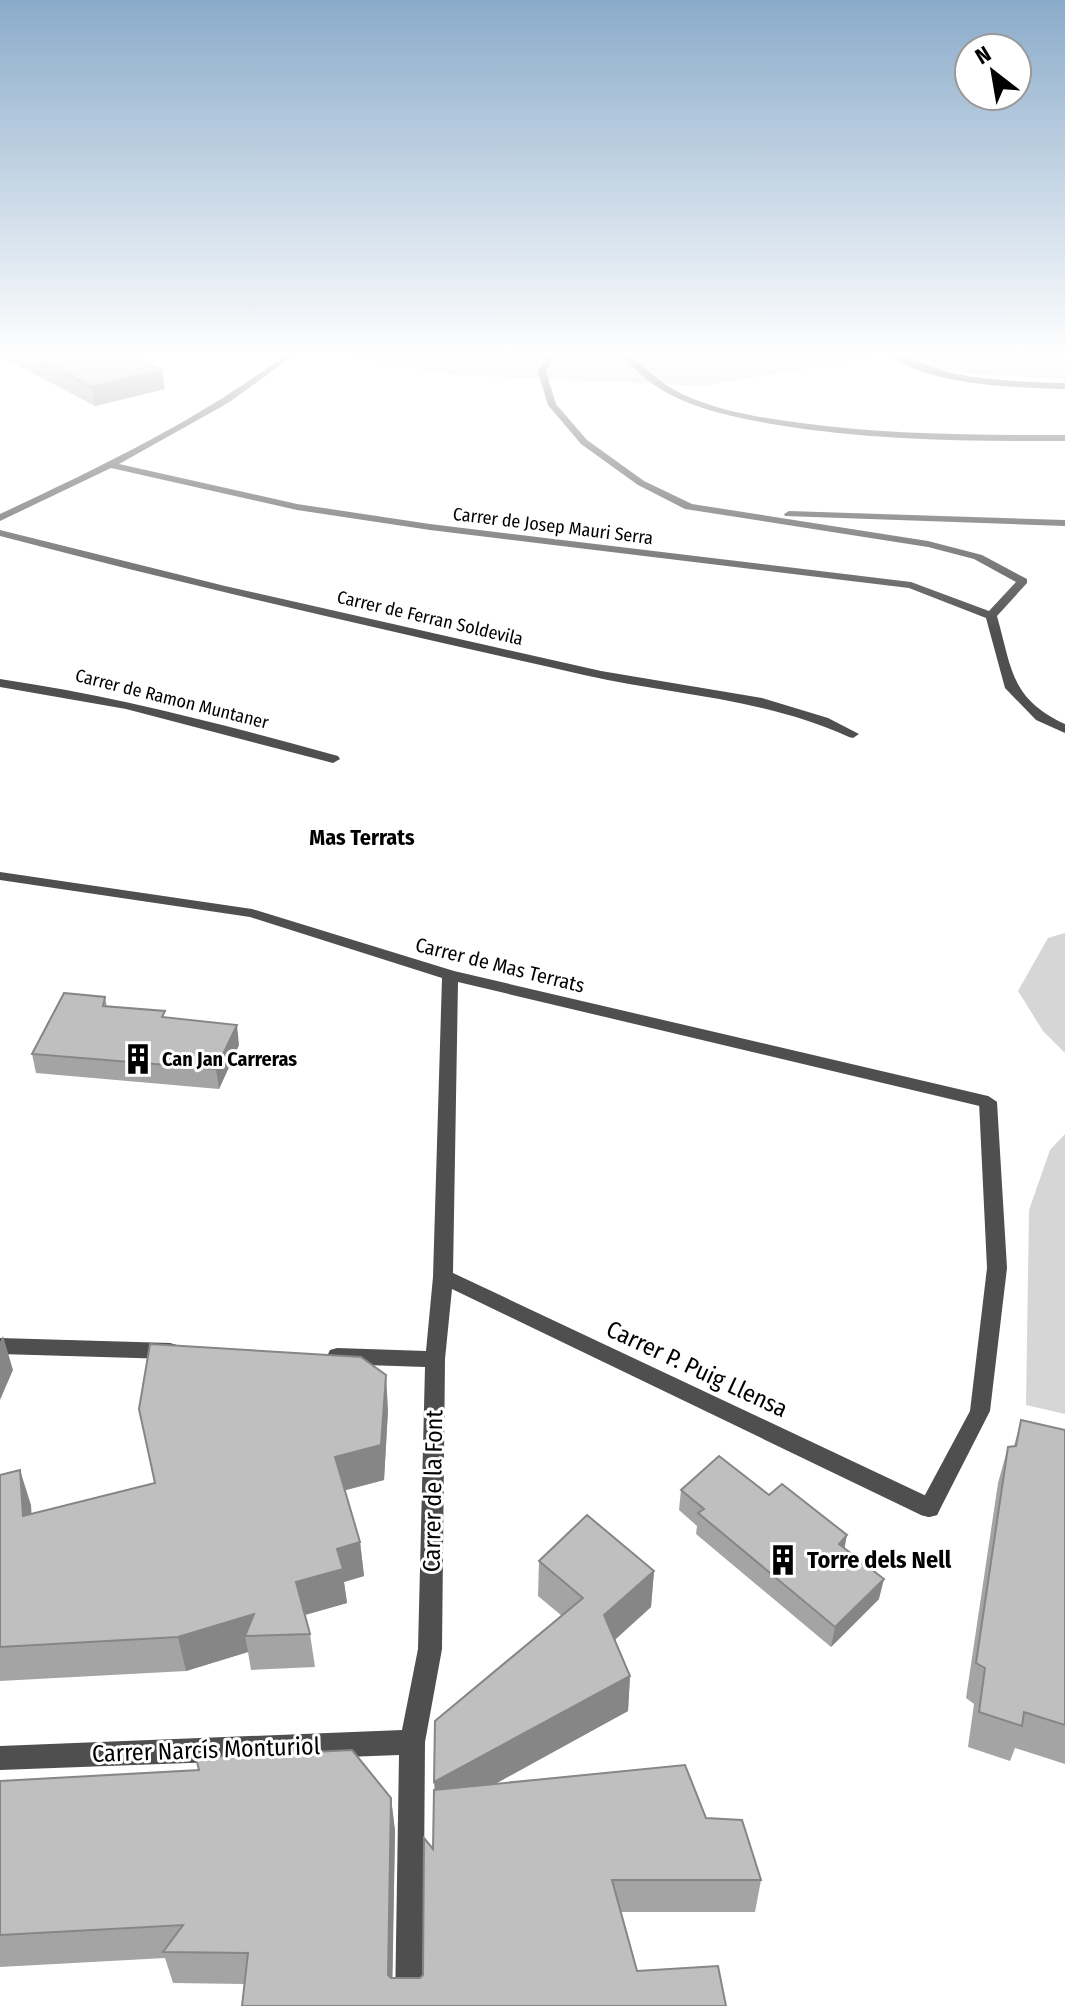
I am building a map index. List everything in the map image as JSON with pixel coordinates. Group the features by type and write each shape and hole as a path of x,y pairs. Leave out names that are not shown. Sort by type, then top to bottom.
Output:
{"street":[{"path":"0,518 143,447"},
{"path":"590,447 641,483 689,507 928,544 978,557 1023,581 991,616 1011,688 1040,717 1065,729"},
{"name":"Carrer de Josep Mauri Serra","path":"111,465 297,507 400,523 911,585 991,616"},
{"path":"732,514 846,514 1065,523"},
{"name":"Carrer de Ferran Soldevila","path":"0,533 188,583 634,682 775,705 853,734"},
{"name":"Carrer de Ramon Muntaner","path":"0,683 67,691 214,725 333,759"},
{"name":"Carrer de Mas Terrats","path":"0,876 252,913 450,975 988,1102 997,1268 980,1411 929,1508"},
{"name":"Carrer de la Font","path":"409,2006 412,1742 430,1649 435,1359 443,1277 450,975"},
{"name":"Carrer P. Puig Llensa","path":"443,1277 929,1508"},
{"path":"0,1346 187,1352"},
{"path":"311,1355 435,1359"},
{"name":"Carrer Narcís Monturiol","path":"0,1758 412,1742"}],"shaded area":[{"path":"1065,933 1065,1053 1043,1031 1018,991 1048,938"},
{"path":"1065,1134 1065,1414 1026,1405 1029,1210 1050,1150"}],"building":[{"path":"64,993 105,997 103,1006 165,1011 162,1017 237,1025 216,1069 32,1054"},
{"path":"150,1344 361,1357 386,1375 381,1445 335,1457 360,1542 337,1549 343,1569 296,1582 310,1634 245,1636 254,1614 178,1637 0,1647 0,1475 20,1470 23,1516 155,1483 139,1409"},
{"path":"1021,1420 1065,1430 1065,1725 1024,1712 1022,1726 979,1712 985,1668 976,1663 1008,1447 1016,1446"},
{"name":"Torre dels Nell","path":"719,1456 769,1495 782,1484 847,1535 839,1544 884,1579 835,1627 698,1513 704,1509 681,1490"},
{"path":"587,1515 654,1571 604,1615 630,1676 434,1782 435,1721 583,1598 539,1561"},
{"path":"352,1750 391,1798 388,1975 391,1978 420,1978 423,1975 424,1838 433,1849 434,1790 685,1765 706,1818 742,1820 761,1880 612,1880 637,1971 718,1966 726,2006 242,2006 248,1953 163,1952 183,1925 0,1935 0,1781 199,1770 196,1758"}],"place":[{"name":"Can Jan Carreras","path":"138,1059"},
{"name":"Torre dels Nell","path":"783,1560"}],"district":[{"name":"Mas Terrats","path":"362,837"}]}
